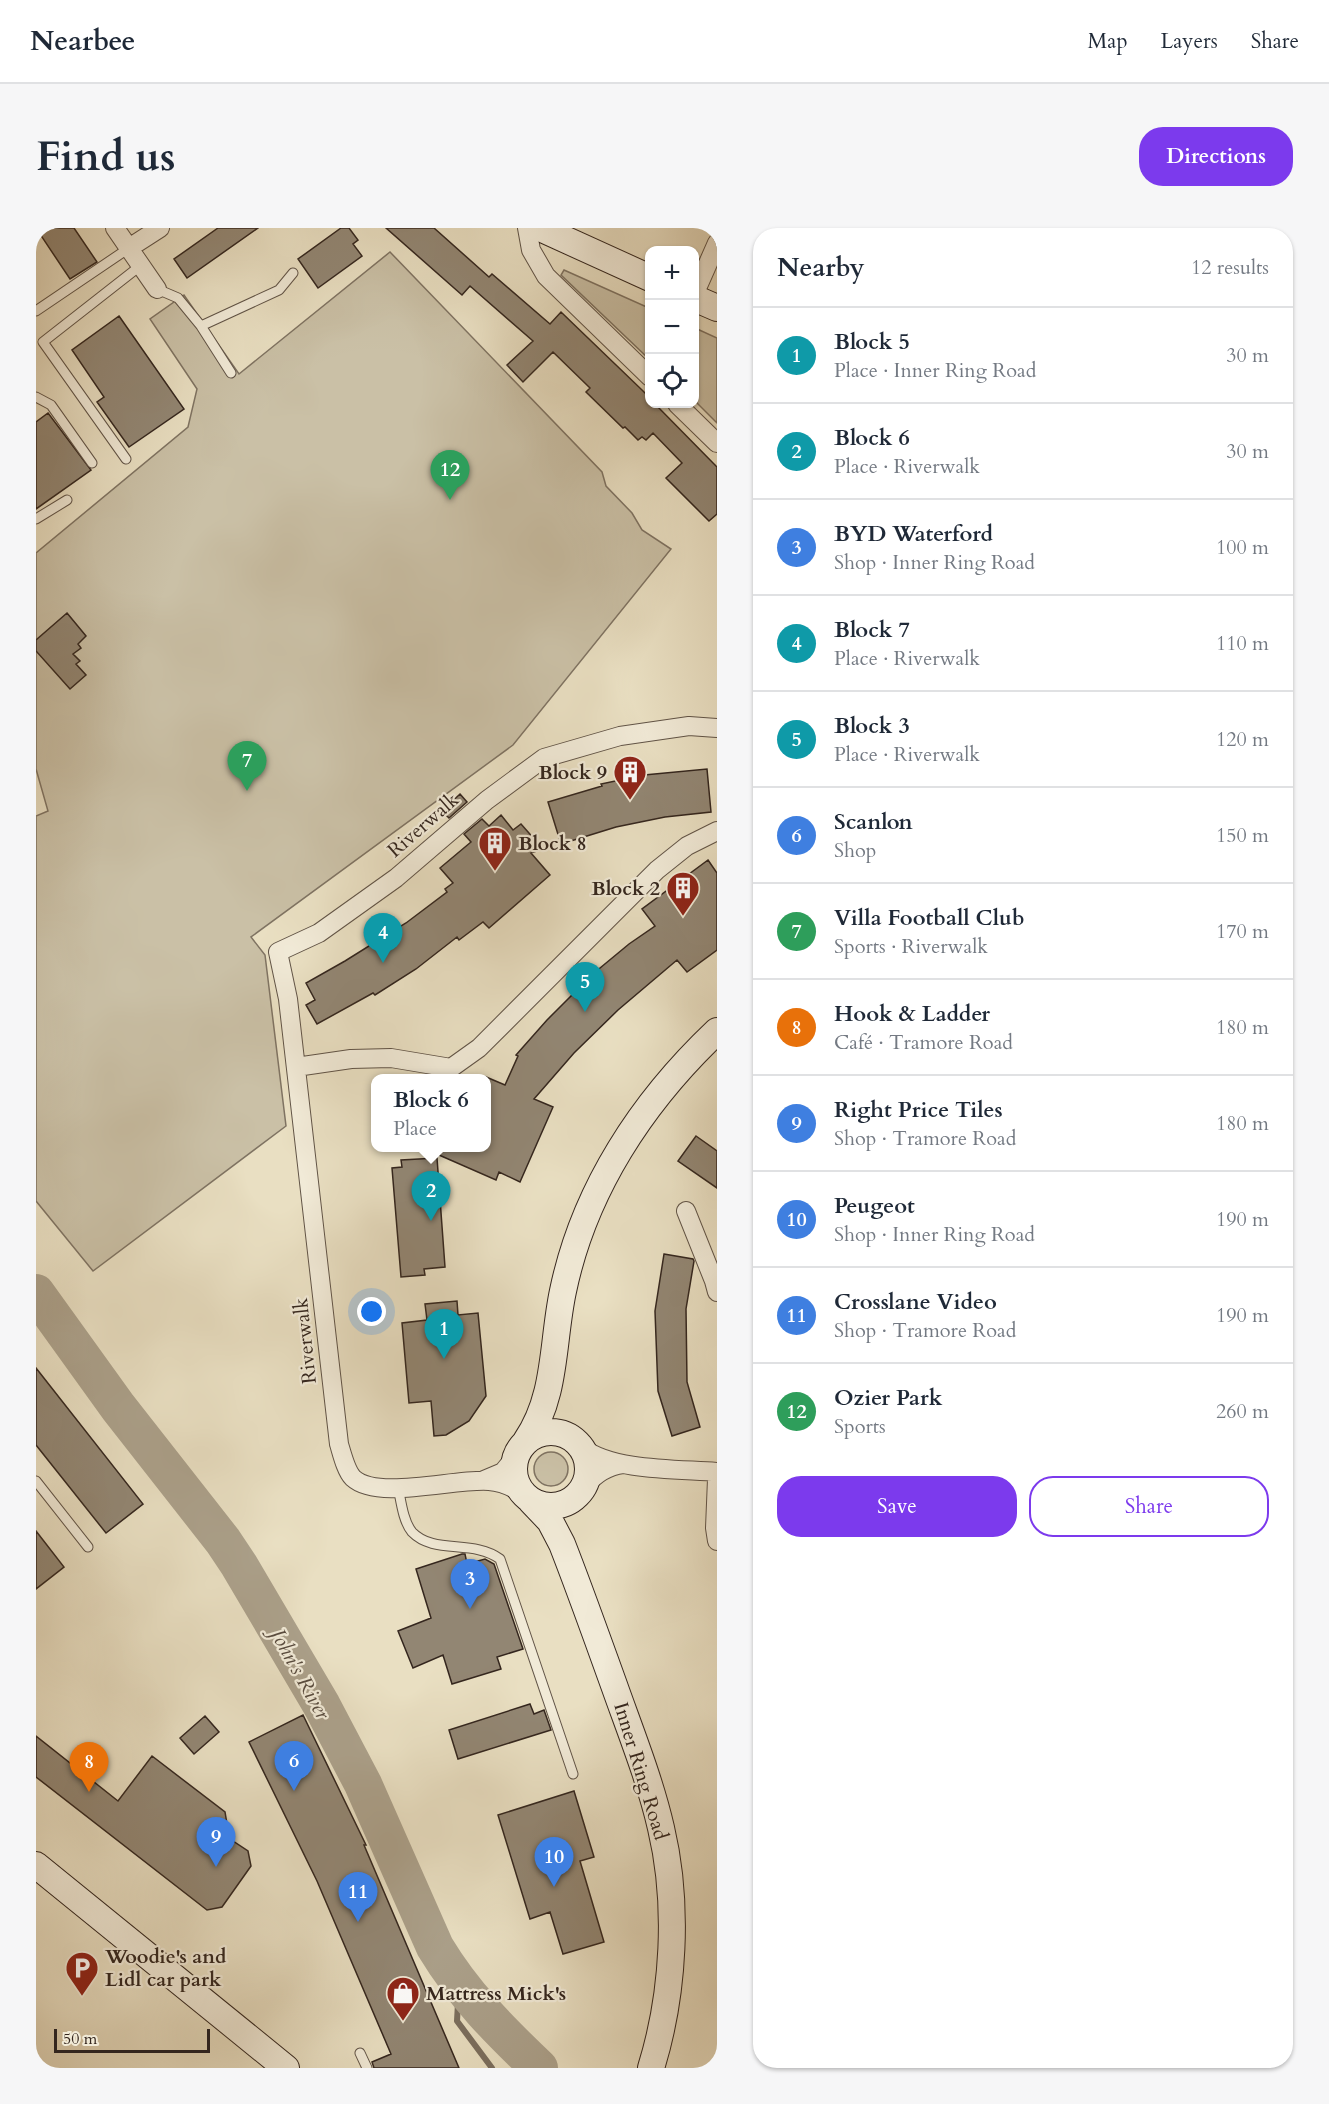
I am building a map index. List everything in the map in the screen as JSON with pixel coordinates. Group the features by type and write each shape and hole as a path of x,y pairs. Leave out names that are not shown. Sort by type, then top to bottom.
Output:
{"main road":[{"path":"543,229 645,276"},
{"path":"699,299 717,308"},
{"path":"551,1380 542,1414 521,1448 514,1476 517,1485 527,1498 541,1505 562,1505 582,1490 589,1465 580,1444 557,1410 552,1395 554,1340 572,1253 593,1197 616,1154 649,1107 681,1068 717,1031"},
{"path":"521,1448 534,1436 551,1431 569,1436 580,1444"},
{"name":"Inner Ring Road","path":"566,1552 569,1518 582,1490"},
{"name":"Inner Ring Road","path":"527,1498 554,1528 566,1552 652,1794 662,1830 667,1862 671,1934 670,1962 665,2009 651,2068"},
{"path":"36,1865 286,2068"}],"street":[{"path":"115,228 157,289"},
{"path":"129,248 160,228"},
{"path":"543,229 531,250 546,276 645,372"},
{"path":"699,285 717,243"},
{"path":"681,408 717,442"},
{"name":"Riverwalk","path":"479,1481 398,1487 364,1486 351,1477 339,1444 288,999 278,952 319,933 396,878 487,800 544,758 620,736 689,726 717,728"},
{"path":"296,1067 351,1059 391,1058 451,1068 479,1048 657,870 687,846 717,831"},
{"path":"686,1211 717,1292"},
{"path":"580,1444 600,1458 627,1464 717,1472"},
{"path":"479,1481 503,1472 521,1448"},
{"path":"582,1490 601,1472 616,1465 627,1464"},
{"path":"717,1479 717,1541"},
{"path":"479,1481 503,1483 527,1498"}],"lane":[{"path":"36,311 129,248"},
{"path":"126,459 43,342 140,266"},
{"path":"201,327 279,290 293,273"},
{"path":"157,289 178,298 201,327 231,373"},
{"path":"36,397 51,405 92,463"},
{"path":"36,519 67,500"},
{"path":"36,1481 88,1547"},
{"path":"398,1487 402,1508 411,1531 435,1545 462,1546 493,1554 500,1559 573,1774"},
{"path":"360,2053 367,2068"}],"shaded area":[{"path":"390,252 602,472 606,486 632,513 642,530 671,549 513,745 251,937 265,955 286,1126 93,1271 36,1201 36,816 48,811 36,769 36,553 188,427 197,389 150,319 184,295 239,374"},
{"path":"564,270 645,306 645,355 561,275"},
{"path":"699,330 717,338 717,423 699,405"},
{"path":"551,1452 563,1457 568,1469 563,1481 551,1486 539,1481 534,1469 539,1457"}],"building":[{"path":"36,228 74,228 97,262 70,279"},
{"path":"218,228 258,228 187,278 174,259"},
{"path":"341,228 349,228 358,240 353,244 362,256 318,288 298,259"},
{"path":"386,228 434,228 489,277 492,274 550,324 561,312 645,393 645,408 659,408 717,467 717,514 709,521 666,478 682,463 653,433 646,440 642,437 638,440 625,427 623,428 586,392 590,388 553,352 523,382 507,365 533,341 470,286 462,295"},
{"path":"119,316 184,409 129,447 97,402 104,397 72,350"},
{"path":"48,413 91,470 36,509 36,422"},
{"path":"67,613 86,636 78,644 81,648 73,654 80,661 76,664 86,675 70,689 36,651 36,640"},
{"path":"707,769 711,812 665,817 616,827 561,844 548,802 602,786 601,784 644,775"},
{"path":"460,794 467,802 449,818 442,811"},
{"path":"501,815 513,830 521,824 543,849 531,853 550,875 489,928 483,922 459,940 457,937 416,969 375,995 373,993 317,1024 306,1005 315,1000 306,983 406,923 447,892 445,889 453,883 440,868 471,842 464,834 482,819 489,826"},
{"path":"708,860 717,873 717,950 687,972 677,960 618,1010 574,1053 534,1099 553,1107 520,1182 499,1172 496,1180 432,1152 491,1152 491,1079 505,1085 518,1056 516,1055 547,1020 594,973 655,926 642,909"},
{"path":"696,1136 717,1151 717,1188 678,1161"},
{"path":"437,1158 445,1267 424,1269 425,1275 401,1277 392,1168 402,1167 401,1160"},
{"path":"664,1254 694,1261 686,1309 687,1382 700,1427 672,1436 658,1391 655,1311"},
{"path":"457,1301 458,1315 478,1313 486,1396 469,1421 446,1435 434,1436 431,1401 409,1403 402,1323 427,1320 425,1304"},
{"path":"36,1368 143,1504 106,1533 36,1445"},
{"path":"36,1531 64,1567 36,1589"},
{"path":"465,1554 467,1564 485,1559 494,1564 523,1649 497,1657 501,1669 452,1684 443,1655 413,1668 398,1631 431,1618 416,1569"},
{"path":"530,1704 534,1714 544,1710 551,1730 458,1759 449,1730"},
{"path":"303,1715 366,1845 364,1845 459,2068 374,2068 372,2062 391,2054 317,1881 249,1742"},
{"path":"205,1716 219,1732 194,1754 180,1738"},
{"path":"36,1736 118,1801 152,1756 225,1812 227,1824 221,1833 248,1851 251,1866 222,1907 207,1910 36,1777"},
{"path":"574,1791 594,1857 580,1861 604,1942 563,1954 550,1912 530,1919 498,1815"}],"waterway":[{"name":"John's River","path":"36,1293 118,1407 223,1541 239,1565 322,1706 363,1784 435,1947 458,1981 483,2011 539,2068"},
{"path":"464,1991 458,2003 457,2021 492,2068"}],"place":[{"name":"Ozier Park","path":"450,500"},
{"name":"Villa Football Club","path":"247,791"},
{"name":"Block 9","path":"630,801"},
{"name":"Block 8","path":"495,872"},
{"name":"Block 2","path":"683,917"},
{"name":"Block 7","path":"383,963"},
{"name":"Block 3","path":"585,1012"},
{"name":"Block 6","path":"431,1221"},
{"name":"Block 5","path":"444,1359"},
{"name":"BYD Waterford","path":"470,1609"},
{"name":"Scanlon","path":"294,1791"},
{"name":"Hook & Ladder","path":"89,1792"},
{"name":"Right Price Tiles","path":"216,1867"},
{"name":"Peugeot","path":"554,1887"},
{"name":"Crosslane Video","path":"358,1922"},
{"name":"Woodie's and Lidl car park","path":"82,1997"},
{"name":"Mattress Mick's","path":"403,2022"}]}
